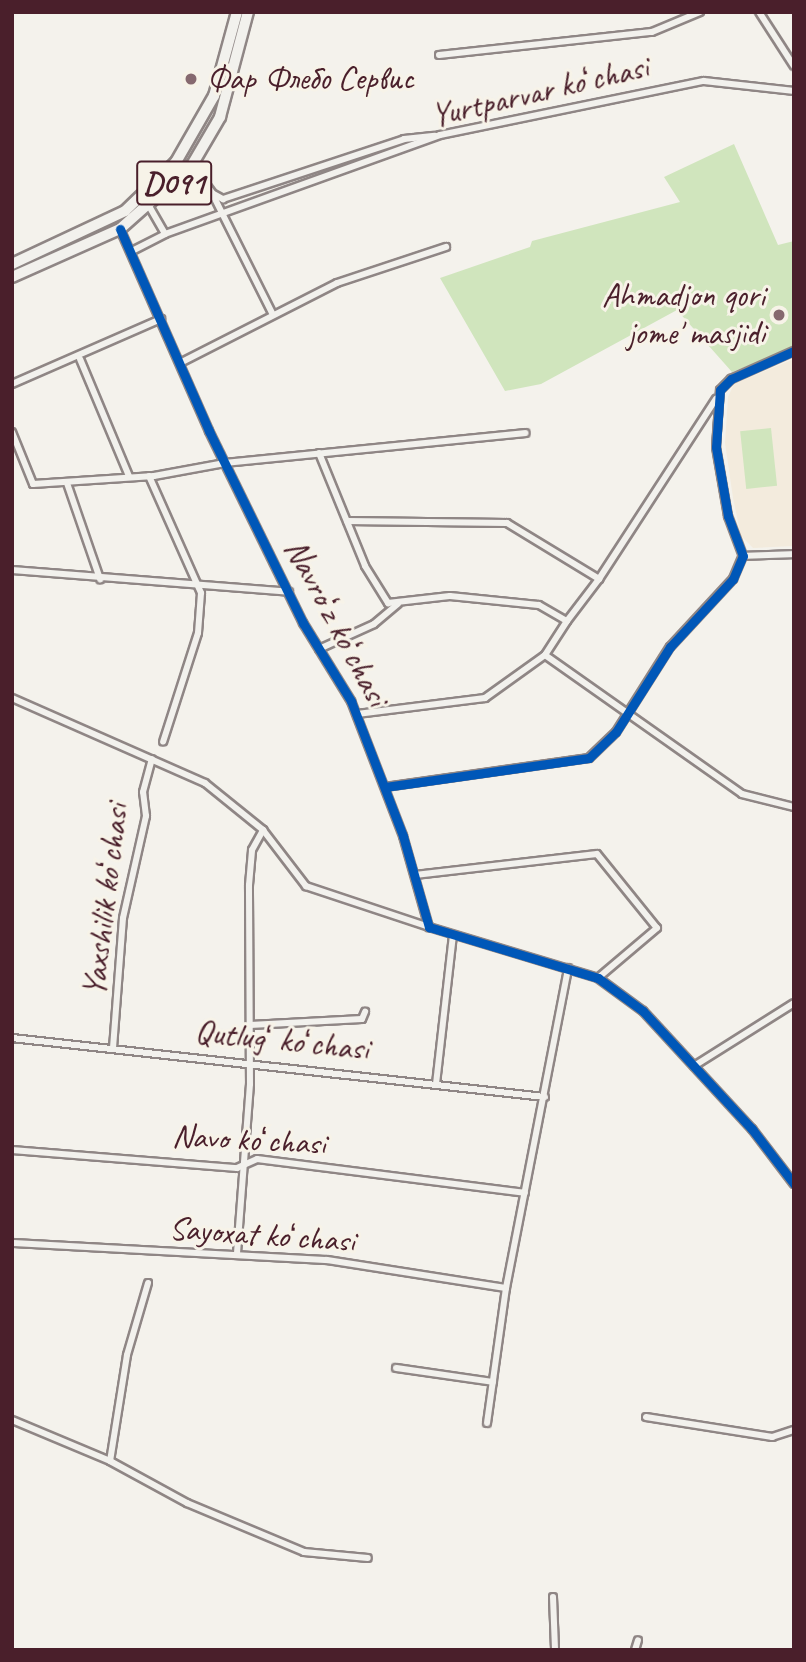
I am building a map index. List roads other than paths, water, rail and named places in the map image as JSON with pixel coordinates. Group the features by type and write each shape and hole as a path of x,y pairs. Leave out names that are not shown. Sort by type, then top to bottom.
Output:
{"highway":[{"name":"D091","path":"12,264 108,222 153,188 200,124 222,74 237,12"},
{"name":"D091","path":"12,277 121,229 161,196 192,165 220,117 248,12"},
{"path":"153,188 161,196"}],"street":[{"path":"439,55 652,32 700,12"},
{"path":"759,12 794,66"},
{"name":"Yurtparvar koʻchasi","path":"134,250 165,234 440,135 704,81 794,91"},
{"path":"212,193 223,199 404,139 440,135"},
{"path":"192,165 212,193 273,315"},
{"path":"149,206 165,234"},
{"name":"Navroʻz koʻchasi","path":"121,229 134,250 161,319 225,463 289,592 357,714 415,875 429,928"},
{"path":"180,363 337,283 446,247"},
{"path":"12,384 80,359 88,347 161,319"},
{"path":"357,714 485,698 545,654 599,579 731,379 794,351"},
{"path":"80,359 130,476"},
{"path":"385,787 589,758 632,713 670,647 733,579 743,556 728,516 716,447 719,395"},
{"path":"12,432 33,484 149,476 225,463 526,433"},
{"path":"318,453 365,566 388,603 398,604 450,596 490,600 539,605 567,621"},
{"path":"149,476 200,585 198,633 163,742"},
{"path":"67,483 100,579"},
{"path":"346,521 507,523 599,579"},
{"path":"743,556 794,554"},
{"path":"12,570 289,592"},
{"path":"319,649 374,624 398,604"},
{"path":"545,654 605,701 632,713 742,794 794,807"},
{"path":"12,698 205,783 263,830 306,886 453,936 598,978 643,1011 694,1066 794,1184"},
{"name":"Yaxshilik koʻchasi","path":"113,1048 122,918 146,816 143,792 152,759"},
{"path":"237,1254 247,1162 250,1061 249,885 253,850 263,830"},
{"path":"415,875 597,854 657,928 598,978"},
{"path":"436,1084 453,936"},
{"path":"487,1423 506,1288 568,968"},
{"path":"694,1066 794,1003"},
{"path":"250,1025 362,1019 365,1012"},
{"name":"Qutlugʻ koʻchasi","path":"12,1038 250,1061 545,1097"},
{"name":"Navo koʻchasi","path":"12,1150 237,1168 247,1162 525,1193"},
{"name":"Sayoxat koʻchasi","path":"12,1243 327,1260 506,1288"},
{"path":"110,1461 127,1355 148,1283"},
{"path":"396,1368 493,1382"},
{"path":"646,1417 772,1437 794,1430"},
{"path":"12,1420 110,1461 187,1503 304,1552 368,1558"},
{"path":"553,1597 555,1650"},
{"path":"635,1650 638,1640"}],"place":[{"name":"Фар Флебо Сервис","path":"191,79"},
{"name":"Ahmadjon qori jome' masjidi","path":"779,315"}]}
